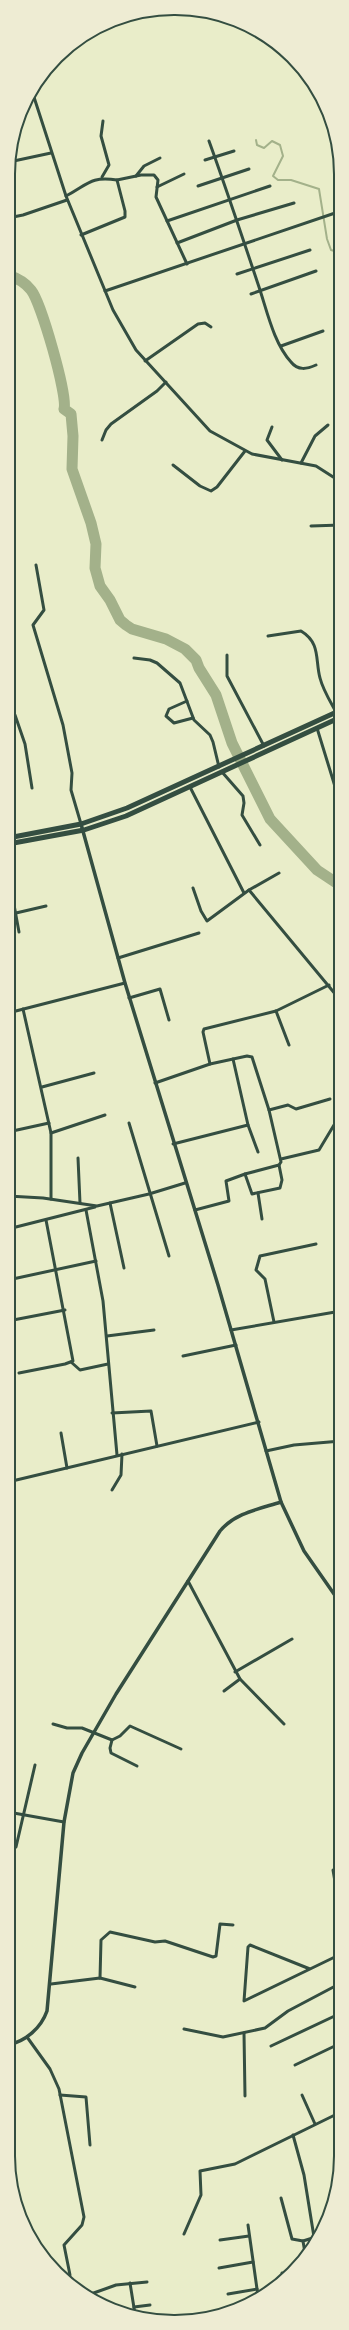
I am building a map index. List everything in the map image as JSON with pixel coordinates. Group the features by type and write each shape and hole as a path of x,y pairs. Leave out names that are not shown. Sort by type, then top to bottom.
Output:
{"highway":[{"path":"15,843 84,830 126,816 224,772 256,753 334,713"},
{"path":"266,748 334,720"},
{"path":"15,837 81,824 127,808 221,766 256,753"}],"street":[{"path":"34,99 67,198 104,291 129,340 145,361 166,382 203,425 224,440 245,451 262,457 301,463 325,470 334,477"},
{"path":"102,178 110,165 101,136 103,121"},
{"path":"209,141 260,291 281,346 292,364 298,368 304,369 316,365"},
{"path":"205,160 234,151"},
{"path":"15,161 51,153"},
{"path":"136,176 144,166 160,158"},
{"path":"198,186 249,169"},
{"path":"15,217 29,214 67,198 82,185 102,178 117,180 148,174 156,176 158,180 156,197 186,264"},
{"path":"157,186 184,174"},
{"path":"81,234 125,217 126,211 117,180"},
{"path":"167,221 270,186"},
{"path":"177,243 237,220 294,203"},
{"path":"104,291 334,214"},
{"path":"237,274 310,250"},
{"path":"251,294 316,271"},
{"path":"145,361 198,324 205,323 211,327"},
{"path":"281,346 323,331"},
{"path":"102,440 106,430 112,424 157,392 166,382"},
{"path":"301,463 315,436 328,425"},
{"path":"272,427 267,440 282,460"},
{"path":"173,464 200,486 211,491 218,487 245,451"},
{"path":"310,526 334,525"},
{"path":"36,565 44,610 34,622 34,628 63,725 72,773 70,790 84,830 129,998 236,1345 281,1502 301,1546 334,1594"},
{"path":"268,636 301,632 313,640 318,659 320,677 334,703"},
{"path":"227,655 227,676 266,748"},
{"path":"134,658 150,660 163,668 180,683 193,718 210,735 221,766"},
{"path":"187,701 169,709 166,716 168,720 174,723 193,718"},
{"path":"15,715 25,744 32,788"},
{"path":"317,728 334,783"},
{"path":"224,772 243,796 244,800 242,815 260,845"},
{"path":"190,787 244,893"},
{"path":"193,888 201,911 207,921 244,893 279,873"},
{"path":"249,890 334,992"},
{"path":"16,913 46,906"},
{"path":"15,908 19,932"},
{"path":"118,958 199,933"},
{"path":"15,1011 125,983"},
{"path":"210,1064 203,1032 204,1029 276,1012 329,985"},
{"path":"129,998 160,988 169,1020"},
{"path":"23,1009 42,1087 51,1133 51,1199"},
{"path":"276,1012 289,1045"},
{"path":"155,1083 210,1064 252,1057 269,1110 281,1159 279,1165 282,1187 258,1193 251,1193 244,1174"},
{"path":"233,1059 248,1125 258,1152"},
{"path":"42,1087 94,1073"},
{"path":"269,1110 288,1105 296,1109 330,1099"},
{"path":"51,1133 105,1115"},
{"path":"15,1130 49,1123"},
{"path":"129,1123 149,1194 169,1256"},
{"path":"173,1144 248,1125"},
{"path":"281,1159 319,1150 334,1125"},
{"path":"78,1158 80,1203"},
{"path":"195,1210 229,1201 226,1181 244,1174 279,1165"},
{"path":"15,1227 149,1194 186,1183"},
{"path":"258,1193 262,1219"},
{"path":"15,1196 51,1199 97,1206"},
{"path":"110,1203 124,1268"},
{"path":"86,1210 103,1301 117,1456"},
{"path":"46,1220 65,1310 73,1359 71,1362"},
{"path":"274,1322 265,1279 256,1270 260,1256 316,1244"},
{"path":"15,1279 96,1261"},
{"path":"15,1320 65,1310"},
{"path":"231,1330 334,1312"},
{"path":"107,1336 154,1330"},
{"path":"183,1356 236,1345"},
{"path":"71,1362 80,1370 108,1364"},
{"path":"19,1373 71,1362"},
{"path":"112,1413 151,1411 157,1446"},
{"path":"15,1480 259,1422"},
{"path":"61,1433 67,1468"},
{"path":"266,1451 294,1445 334,1442"},
{"path":"112,1490 121,1475 122,1454"},
{"path":"15,2042 26,2037 45,2018 51,1984 64,1822 73,1773 94,1731 143,1650 226,1524 249,1512 281,1502"},
{"path":"188,1581 235,1672 284,1724"},
{"path":"235,1672 292,1639"},
{"path":"224,1692 240,1679"},
{"path":"53,1724 67,1728 77,1726 94,1731 112,1740"},
{"path":"137,1766 111,1753 110,1748 112,1740 120,1736 130,1726 181,1749"},
{"path":"15,1848 35,1765"},
{"path":"15,1813 64,1822"},
{"path":"100,1978 102,1940 110,1932 155,1942 165,1941 213,1957 216,1956 220,1924 233,1925"},
{"path":"310,1969 250,1945 248,1947 244,2001 334,1957"},
{"path":"51,1984 100,1978 135,1987"},
{"path":"184,2029 223,2037 270,2026 280,2015 334,1988"},
{"path":"271,2046 334,2016"},
{"path":"244,2033 245,2096"},
{"path":"26,2037 56,2079 84,2217 82,2225 64,2245 70,2275"},
{"path":"295,2066 334,2046"},
{"path":"60,2095 86,2097 90,2145"},
{"path":"302,2095 314,2124"},
{"path":"184,2234 201,2195 200,2171 235,2164 334,2115"},
{"path":"293,2135 304,2175 314,2234"},
{"path":"281,2198 291,2236 295,2240 303,2241 311,2238"},
{"path":"228,2294 257,2289 248,2225"},
{"path":"220,2240 249,2236"},
{"path":"303,2241 304,2248"},
{"path":"219,2268 253,2262"},
{"path":"94,2293 130,2283 147,2282"},
{"path":"130,2283 134,2310"},
{"path":"134,2307 150,2305"}],"waterway":[{"path":"256,140 257,145 264,148 272,141 280,145 283,156 273,176 278,180 291,180 319,189 327,239 331,250 334,251"},
{"path":"15,277 31,290 41,312 58,369 62,387 64,409 71,414 73,436 72,469 91,523 96,544 95,568 100,586 110,600 120,620 126,625 132,629 166,639 185,649 196,660 199,668 216,695 232,743 270,819 317,870 334,881"}]}
